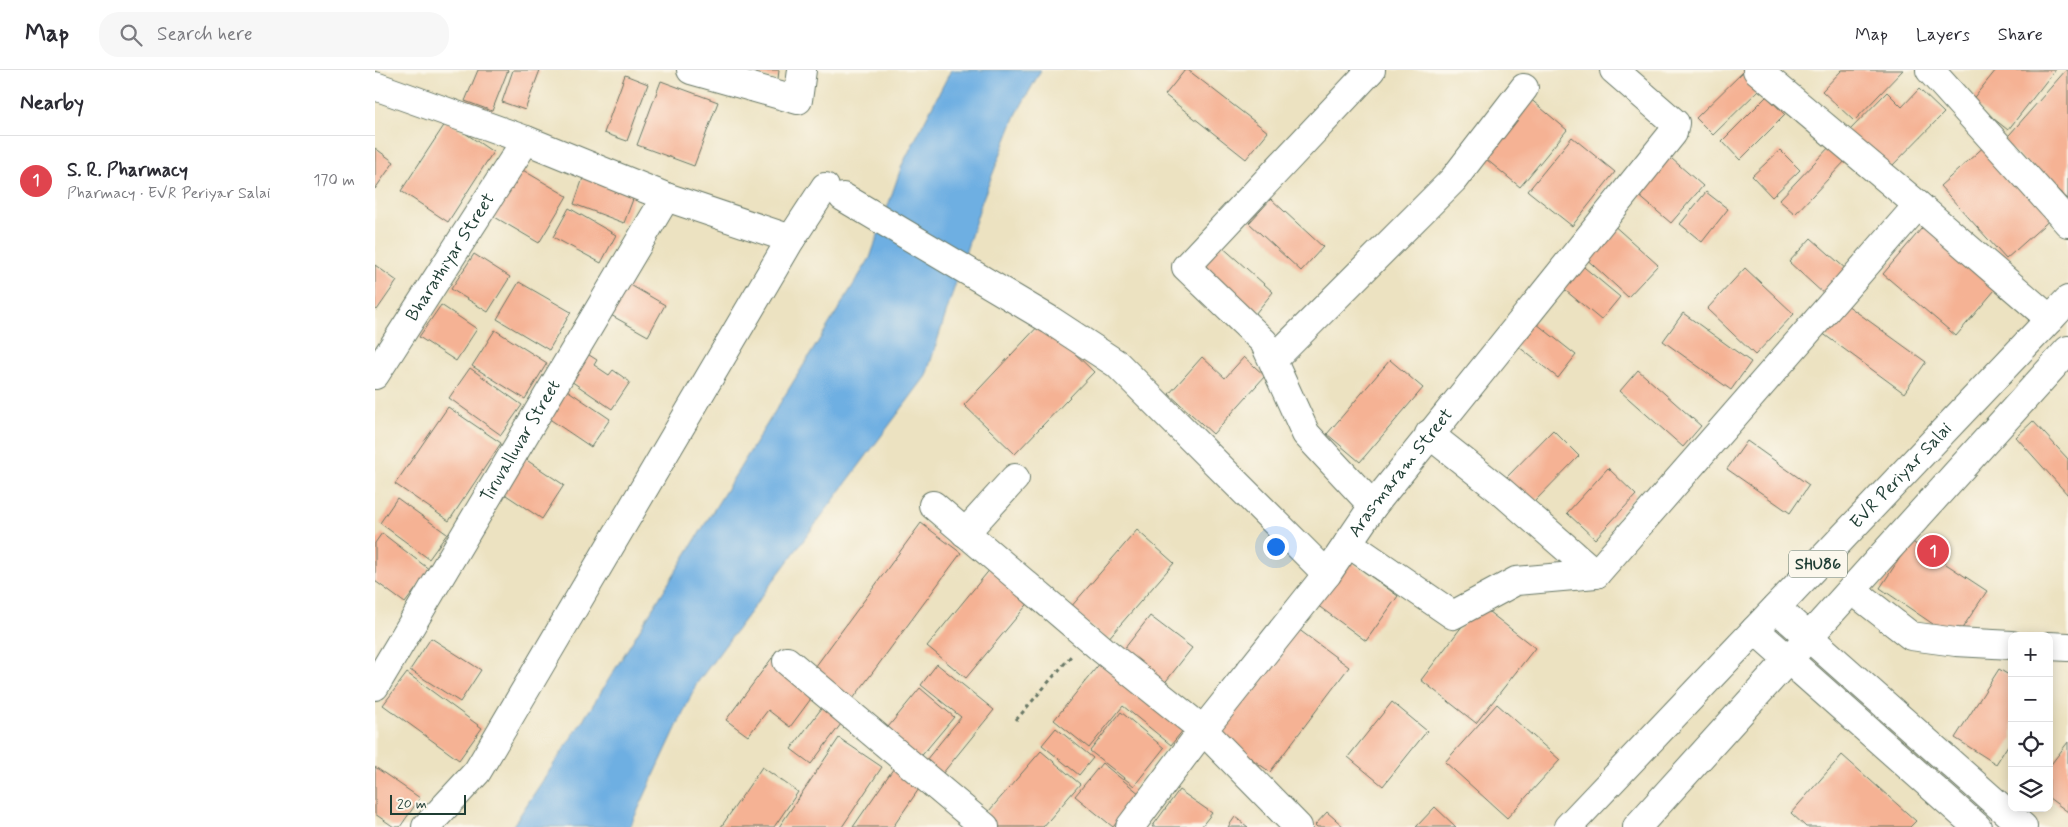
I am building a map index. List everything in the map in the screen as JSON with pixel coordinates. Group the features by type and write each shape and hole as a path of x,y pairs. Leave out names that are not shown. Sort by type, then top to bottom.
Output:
{"street":[{"path":"691,70 798,100 802,70"},
{"path":"1371,70 1186,267 1264,342 1306,434 1373,506"},
{"name":"Arasmaram Street","path":"1130,827 1203,730 1327,574 1373,506 1429,434 1673,133 1675,123 1614,70"},
{"path":"1757,70 1918,205 2059,310"},
{"path":"1930,70 2068,222"},
{"path":"375,86 526,140 666,197 791,239"},
{"path":"1273,360 1453,180 1525,88"},
{"name":"Bharathiyar Street","path":"375,375 526,140"},
{"path":"426,827 477,772 791,239 834,192 1051,320 1117,364 1327,574"},
{"name":"Tiruvalluvar Street","path":"375,686 666,197"},
{"path":"1347,543 1453,615 1516,581 1596,574 1918,205"},
{"name":"EVR Periyar Salai","path":"1568,827 2059,310"},
{"name":"SHU86","path":"1637,827 2068,350"},
{"path":"1429,434 1501,491 1596,574"},
{"path":"965,533 1015,478"},
{"path":"933,505 1088,637 1203,730 1298,827"},
{"path":"1852,590 1911,636 1956,642 2008,645"},
{"path":"1776,608 2023,827"},
{"path":"1755,630 1964,823"},
{"path":"2053,646 2068,647"},
{"path":"787,661 985,827"}],"path":[{"path":"1017,720 1088,637"}],"water":[{"path":"951,70 1041,70 1016,115 982,201 926,376 697,683 630,827 512,827 591,708 870,258 902,165"}],"building":[{"path":"478,70 508,70 492,111 465,101"},
{"path":"513,70 540,70 525,110 502,102"},
{"path":"729,70 779,70 778,79"},
{"path":"1185,70 1188,70 1268,132 1246,159 1165,95"},
{"path":"1745,70 1763,86 1713,135 1696,118"},
{"path":"1842,70 1903,70 1854,121 1822,91"},
{"path":"1996,70 2055,70 2008,130 1971,101"},
{"path":"2068,70 2068,199 2003,142"},
{"path":"625,75 648,84 627,141 604,133"},
{"path":"661,81 718,102 694,166 637,145"},
{"path":"1919,89 1944,113 1887,171 1848,132 1887,92 1902,107"},
{"path":"1767,96 1785,115 1740,160 1722,141"},
{"path":"1528,97 1567,130 1520,187 1481,155"},
{"path":"447,121 493,152 448,222 401,191"},
{"path":"1572,137 1615,172 1572,226 1528,191"},
{"path":"1832,144 1847,159 1795,214 1779,200"},
{"path":"1987,144 2053,217 2006,259 1940,186"},
{"path":"375,148 394,162 375,189"},
{"path":"1780,150 1800,170 1772,197 1752,176"},
{"path":"1664,152 1703,186 1671,223 1631,189"},
{"path":"521,169 567,196 539,243 493,216"},
{"path":"584,175 635,194 624,223 574,204"},
{"path":"1706,192 1728,209 1702,242 1680,224"},
{"path":"1271,199 1323,247 1301,271 1249,223"},
{"path":"569,208 616,235 601,263 553,237"},
{"path":"1927,222 2000,284 1956,336 1883,274"},
{"path":"1611,223 1658,265 1628,297 1582,255"},
{"path":"1811,238 1847,270 1825,295 1789,262"},
{"path":"1220,245 1273,292 1255,314 1201,266"},
{"path":"474,254 510,277 488,312 451,289"},
{"path":"1579,263 1620,297 1601,320 1560,286"},
{"path":"375,265 397,281 377,310 375,309"},
{"path":"1745,268 1794,314 1755,355 1707,309"},
{"path":"519,282 571,312 549,350 497,319"},
{"path":"627,283 665,305 648,336 609,314"},
{"path":"1840,300 1926,362 1904,393 1818,330"},
{"path":"441,305 477,329 456,361 419,337"},
{"path":"1683,313 1751,362 1731,390 1663,341"},
{"path":"1527,316 1576,355 1558,378 1509,339"},
{"path":"1042,322 1094,372 1015,454 964,405"},
{"path":"495,330 547,363 525,399 472,366"},
{"path":"586,353 597,360 594,365 609,375 613,370 630,382 612,409 568,379"},
{"path":"1202,357 1225,378 1244,357 1265,376 1213,434 1169,394"},
{"path":"1390,360 1423,388 1360,462 1327,434"},
{"path":"470,368 522,405 501,435 449,398"},
{"path":"1638,370 1701,426 1683,447 1620,391"},
{"path":"567,390 610,419 591,447 548,418"},
{"path":"448,407 501,443 449,521 395,484"},
{"path":"2033,421 2068,459 2068,495 2016,437"},
{"path":"1553,430 1579,456 1531,505 1505,479"},
{"path":"1747,441 1809,485 1790,513 1727,469"},
{"path":"522,457 564,485 542,519 500,491"},
{"path":"1608,468 1636,495 1595,539 1567,513"},
{"path":"397,498 447,534 429,559 380,523"},
{"path":"921,523 961,553 850,703 810,674"},
{"path":"1137,530 1174,563 1107,640 1070,608"},
{"path":"382,533 430,570 405,603 375,581 375,543"},
{"path":"1911,541 1987,591 1955,639 1880,588"},
{"path":"1345,558 1398,596 1366,641 1313,602"},
{"path":"991,568 1031,600 966,678 927,646"},
{"path":"1479,604 1535,648 1476,723 1421,680"},
{"path":"1150,616 1192,648 1163,685 1121,653"},
{"path":"1294,626 1349,667 1270,772 1215,732"},
{"path":"431,638 481,670 460,702 410,670"},
{"path":"1105,657 1188,724 1171,745 1123,706 1089,748 1054,720"},
{"path":"772,658 816,692 790,727 768,710 748,736 726,720"},
{"path":"937,664 994,710 938,779 922,765 961,717 921,685"},
{"path":"1999,669 2008,675 2008,745 1996,764 1955,738"},
{"path":"407,673 482,728 459,760 383,705"},
{"path":"920,688 954,717 918,760 884,732"},
{"path":"1392,702 1427,731 1383,786 1348,757"},
{"path":"1497,704 1560,760 1507,818 1445,762"},
{"path":"824,705 844,720 811,764 791,749"},
{"path":"1121,712 1164,748 1134,786 1090,751"},
{"path":"1056,728 1093,758 1079,775 1042,745"},
{"path":"839,738 882,767 842,827 779,827"},
{"path":"2068,742 2068,812 2053,801 2053,762"},
{"path":"1041,751 1080,784 1043,827 991,827 982,819"},
{"path":"1842,755 1916,821 1910,827 1806,827 1791,813"},
{"path":"898,762 925,780 893,827 853,827"},
{"path":"1102,763 1140,794 1113,827 1075,796"},
{"path":"375,767 420,798 400,827 394,827 375,814"},
{"path":"762,767 798,792 774,827 721,827"},
{"path":"1179,790 1212,813 1201,827 1152,827"},
{"path":"1435,807 1456,827 1416,827"},
{"path":"1327,812 1344,827 1317,827 1315,825"},
{"path":"1235,817 1248,827 1228,827"}],"place":[{"name":"S. R. Pharmacy","path":"1933,551"}]}
